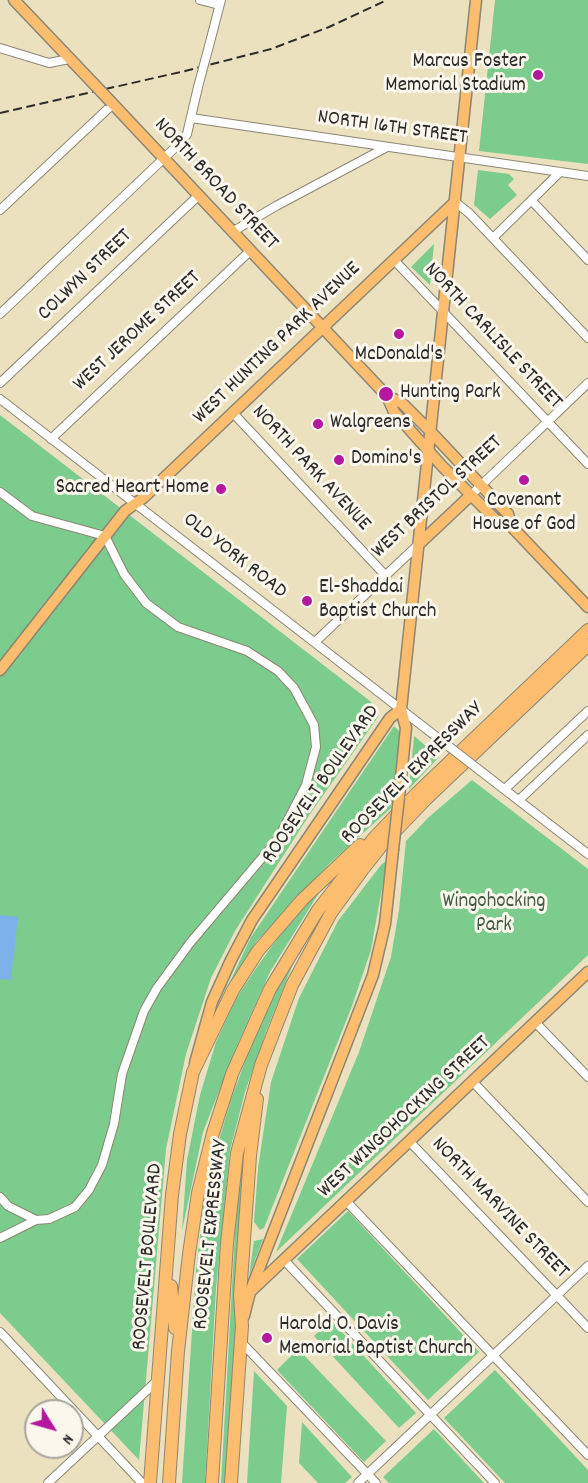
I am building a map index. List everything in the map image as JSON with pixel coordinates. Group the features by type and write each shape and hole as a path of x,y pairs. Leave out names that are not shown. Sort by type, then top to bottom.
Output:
{"highway":[{"name":"ROOSEVELT EXPRESSWAY","path":"169,1483 178,1351 198,1193 222,1103 243,1045 270,989 301,936 348,870 395,815 588,630"},
{"name":"ROOSEVELT EXPRESSWAY","path":"212,1483 231,1194 237,1153 261,1065 292,985 331,913 382,845 425,800 588,645"},
{"path":"193,1072 233,990 271,934 319,882 395,815"},
{"path":"242,1326 240,1295 244,1237 261,1065"},
{"name":"ROOSEVELT BOULEVARD","path":"150,1483 175,1165 193,1072"},
{"path":"167,1255 178,1351"},
{"name":"ROOSEVELT BOULEVARD","path":"231,1483 242,1326"}],"main road":[{"name":"NORTH BROAD STREET","path":"14,0 387,396 394,412 428,450 498,522 511,526 587,603"},
{"path":"401,709 476,0"},
{"name":"WEST HUNTING PARK AVENUE","path":"0,670 125,511 143,498 454,202"},
{"name":"NORTH BROAD STREET","path":"387,396 402,403 430,431 508,514 511,526"},
{"name":"WEST BRISTOL STREET","path":"419,544 471,495"},
{"name":"ROOSEVELT BOULEVARD","path":"193,1072 198,1046 212,1002 247,929 390,718 401,709 406,728 399,797 385,924 373,975 250,1292 242,1326"},
{"name":"WEST WINGOHOCKING STREET","path":"250,1292 588,972"}],"street":[{"path":"0,314 182,142 187,134 220,3 200,0"},
{"path":"0,48 49,63 69,59"},
{"path":"0,210 112,103"},
{"name":"NORTH 16TH STREET","path":"191,118 586,177"},
{"path":"232,232 388,147"},
{"path":"493,238 560,172"},
{"name":"COLWYN STREET","path":"0,383 198,196"},
{"path":"532,201 588,260"},
{"path":"454,202 469,213 588,338"},
{"name":"WEST JEROME STREET","path":"51,439 250,251"},
{"name":"NORTH CARLISLE STREET","path":"394,260 588,464"},
{"name":"WEST BRISTOL STREET","path":"471,495 588,383"},
{"name":"OLD YORK ROAD","path":"0,399 588,854"},
{"name":"NORTH PARK AVENUE","path":"233,413 385,575"},
{"path":"0,492 32,516 105,536 124,574 146,603 178,627 247,651 278,671 294,688 314,725 316,747 306,785 278,839 190,943 157,988 144,1011 122,1074 114,1124 102,1165 89,1190 75,1207 49,1220 36,1220 8,1206 0,1197"},
{"name":"WEST BRISTOL STREET","path":"315,642 419,544"},
{"path":"505,789 588,711"},
{"path":"519,800 588,735"},
{"path":"536,1022 588,1077"},
{"path":"472,1081 588,1202"},
{"name":"NORTH MARVINE STREET","path":"409,1141 588,1328"},
{"path":"346,1201 588,1455"},
{"path":"0,1238 36,1220"},
{"path":"284,1260 495,1483"},
{"path":"358,1483 588,1266"},
{"path":"0,1332 142,1483"},
{"path":"241,1342 376,1483"},
{"path":"48,1483 158,1380"}],"green space":[{"name":"Marcus Foster Memorial Stadium","path":"495,0 588,0 588,164 479,151"},
{"path":"478,170 509,174 514,179 508,185 517,195 490,219 474,205"},
{"path":"434,244 430,285 411,267"},
{"path":"0,415 370,701 378,710 378,717 310,814 235,931 211,978 186,1054 166,1149 139,1460 84,1402 84,1399 81,1399 0,1313"},
{"path":"394,726 400,732 391,808 330,863 256,942 226,990 251,937"},
{"path":"414,736 439,757 409,789"},
{"name":"Wingohocking Park","path":"472,780 588,869 588,955 276,1252 359,1052 391,957 399,910 406,841 429,817"},
{"path":"387,860 371,950 352,1006 264,1228 260,1230 254,1222 258,1168 271,1082 299,998 338,921"},
{"path":"320,891 270,972 236,1048 203,1132 182,1231 187,1160 200,1095 216,1042 237,997 259,964 290,921"},
{"path":"299,949 245,1092 230,1150 216,1288 205,1483 182,1483 196,1270 206,1183 232,1097 262,1016"},
{"path":"253,1108 225,1483 221,1483 238,1179"},
{"path":"348,1211 479,1352 428,1400 297,1259"},
{"path":"263,1239 249,1276 254,1241"},
{"path":"331,1320 416,1413 399,1428 314,1336"},
{"path":"298,1349 386,1441 364,1462 277,1370"},
{"path":"495,1370 588,1470 588,1483 505,1483 444,1418"},
{"path":"254,1371 287,1406 281,1483 247,1483"},
{"path":"302,1422 352,1477 345,1483 318,1483 299,1463"},
{"path":"434,1429 484,1483 389,1483 383,1477"}],"water":[{"path":"0,915 18,917 11,980 0,979"}],"railway":[{"path":"0,113 271,49 329,27 387,0"}],"place":[{"name":"Marcus Foster Memorial Stadium","path":"538,75"},
{"name":"McDonald's","path":"399,334"},
{"name":"Hunting Park","path":"386,394"},
{"name":"Walgreens","path":"318,424"},
{"name":"Domino's","path":"339,460"},
{"name":"Covenant House of God","path":"524,480"},
{"name":"Sacred Heart Home","path":"221,489"},
{"name":"El-Shaddai Baptist Church","path":"307,601"},
{"name":"Harold O. Davis Memorial Baptist Church","path":"267,1338"}]}
